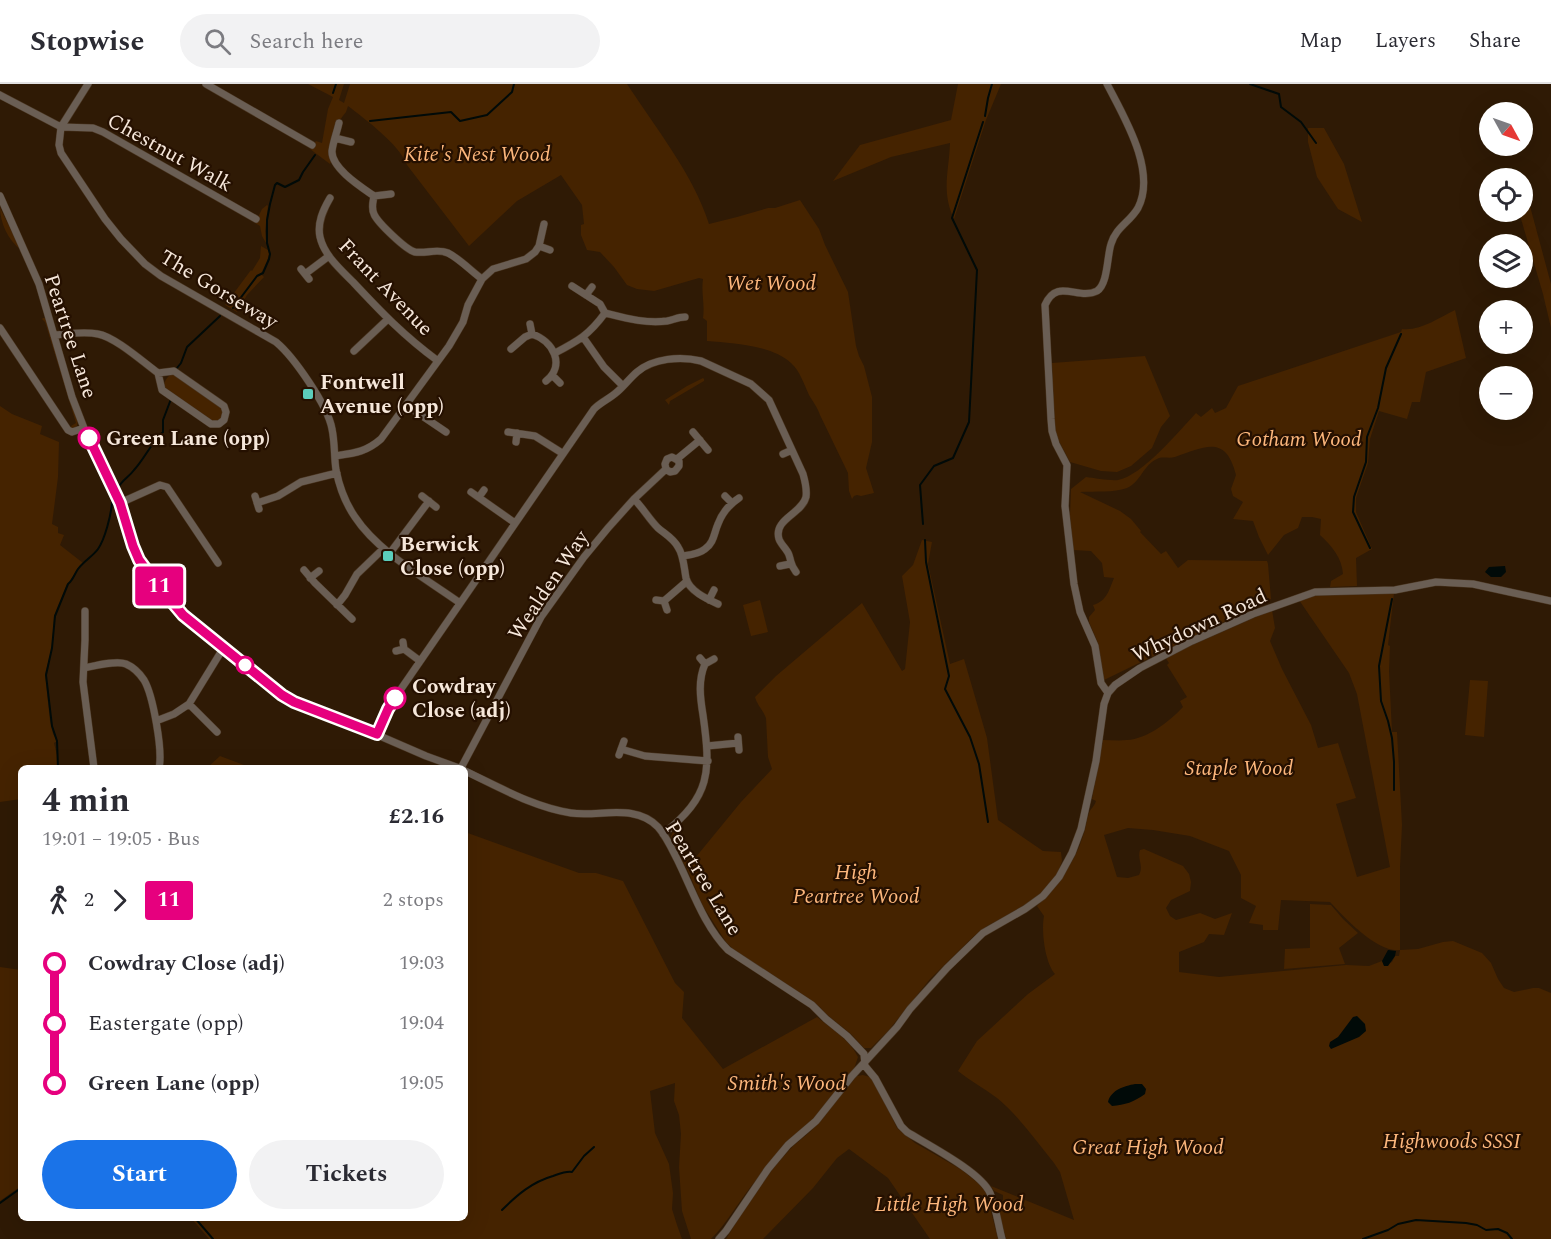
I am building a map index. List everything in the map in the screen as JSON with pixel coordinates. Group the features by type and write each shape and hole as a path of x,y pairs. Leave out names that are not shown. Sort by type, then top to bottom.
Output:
{"street":[{"path":"61,127 88,84"},
{"path":"206,84 312,145"},
{"path":"719,1239 768,1169 788,1146 816,1121 865,1061 947,968 983,933 1043,896 1059,877 1081,830 1108,693 1101,683 1095,646 1080,612 1074,584 1065,506 1067,465 1052,431 1045,305 1048,297 1059,291 1090,293 1100,288 1104,282 1110,245 1115,232 1135,214 1141,199 1144,176 1132,134 1107,84"},
{"name":"Chestnut Walk","path":"0,95 61,127 93,128 104,132 256,219"},
{"path":"339,123 332,152 336,165 374,196 391,195"},
{"name":"The Gorseway","path":"61,127 59,145 61,153 105,219 131,251 161,276 285,349 295,361 328,415 332,428 336,472 354,516 368,534 386,551 460,603"},
{"path":"335,138 351,142"},
{"name":"Peartree Lane","path":"0,196 39,284 72,397 84,428 120,503 130,540 139,560 167,597 183,615 272,688 294,702 452,765"},
{"path":"374,196 372,207 374,217 400,243 412,252 447,253 482,279"},
{"name":"Frant Avenue","path":"330,198 319,223 320,238 329,256 388,320 438,361"},
{"path":"335,456 362,452 381,439 438,361 463,322 468,305 482,279 493,269 526,259 535,252 539,246 544,224"},
{"path":"539,246 550,250"},
{"path":"305,274 329,256"},
{"path":"572,286 600,304 605,313 638,320 670,321 685,317"},
{"path":"586,296 592,287"},
{"path":"555,353 584,338 605,313"},
{"path":"355,351 388,320"},
{"path":"670,321 672,329"},
{"path":"530,324 532,334"},
{"path":"0,328 68,429 72,432 84,428"},
{"path":"54,335 84,332 100,334 112,340 158,373 162,390 211,424 219,424 224,420 226,412 224,406 174,371 158,373"},
{"path":"511,349 532,334 541,337 549,344 555,353 555,366 553,376 546,381"},
{"path":"584,338 604,367 623,386"},
{"path":"377,734 388,709 420,661 594,409 647,366 675,359 701,361 751,384 769,400 803,474 806,497 778,531 778,537 796,572"},
{"path":"553,376 560,383"},
{"path":"406,405 443,427"},
{"path":"508,432 535,436 562,453"},
{"path":"693,432 708,450"},
{"path":"516,442 517,433"},
{"name":"Wealden Way","path":"462,765 541,617 584,557 634,499 666,469 665,464 668,459 672,457 677,459 700,440"},
{"path":"783,454 792,450"},
{"path":"257,503 278,496 301,482 336,472"},
{"path":"120,503 160,485 167,487 219,563"},
{"path":"479,497 484,490"},
{"path":"471,492 515,523"},
{"path":"422,496 436,507"},
{"path":"724,496 732,503"},
{"path":"682,556 698,553 707,548 720,520 732,503 739,498"},
{"path":"634,499 659,529 680,549 686,582 700,595 718,603"},
{"path":"337,604 345,596 357,574 386,551 429,501"},
{"path":"780,566 790,564"},
{"path":"304,570 352,619"},
{"path":"310,578 319,571"},
{"path":"656,600 664,601 686,582"},
{"name":"Whydown Road","path":"1108,693 1115,685 1140,668 1192,641 1254,614 1315,592 1395,590 1436,582 1473,584 1551,601"},
{"path":"709,600 714,590"},
{"path":"664,601 667,610"},
{"path":"85,611 90,619 83,682 94,765"},
{"path":"156,721 174,714 189,704 224,647"},
{"path":"401,647 420,661"},
{"path":"663,834 679,821 694,803 703,785 708,761 700,692 703,661 714,659"},
{"path":"84,668 121,663 132,667 144,680 156,721 161,758 160,765"},
{"path":"189,704 218,734"},
{"path":"707,746 738,743"},
{"path":"621,748 645,756 708,761"},
{"name":"Peartree Lane","path":"468,772 530,801 561,811 589,814 626,812 650,821 658,827 722,944 812,1005 847,1036 864,1054 865,1066 875,1078 901,1126 970,1172 990,1192 1002,1239"}],"green space":[{"name":"Kite's Nest Wood","path":"308,84 344,84 339,100 344,103 350,84 627,84 683,169 709,224 800,200 819,229 848,292 856,346 872,397 872,442 866,468 874,493 857,495 852,499 848,473 802,378 791,363 763,349 707,341 707,321 703,318 703,279 699,278 654,291 637,289 627,285 600,252 587,250 581,235 581,225 584,224 582,205 561,175 517,201 469,246 397,149 348,106 339,121 336,121 330,150 330,164 310,149 316,141 322,143 328,109 333,97"},
{"path":"958,84 1001,84 986,120 954,219 947,190 950,143 891,157 833,181 860,145 951,120"},
{"path":"1308,128 1324,128 1344,164 1362,222 1338,209 1317,177 1308,142"},
{"path":"267,205 266,243 260,226 255,223 262,209"},
{"path":"0,207 21,250 6,231 1,219"},
{"path":"1533,217 1551,284 1551,328 1533,260 1533,234 1525,234 1522,222 1533,222"},
{"path":"261,246 268,250 269,254 261,274 264,277 247,295 237,312 225,305 260,258"},
{"name":"Gotham Wood","path":"1455,310 1466,358 1426,372 1420,402 1412,402 1407,419 1379,411 1370,439 1368,463 1356,498 1356,512 1372,549 1356,558 1357,586 1330,587 1331,581 1343,574 1336,553 1320,535 1321,519 1302,517 1298,528 1284,535 1268,555 1253,521 1233,519 1243,502 1233,496 1231,489 1236,475 1232,462 1220,449 1205,447 1173,458 1159,458 1148,465 1136,482 1122,490 1080,492 1120,511 1131,519 1161,554 1166,551 1178,568 1188,560 1267,561 1268,564 1271,599 1104,680 1098,643 1089,617 1095,610 1093,605 1104,598 1114,578 1104,577 1102,563 1091,551 1073,550 1070,516 1071,489 1086,477 1118,480 1128,477 1160,452 1196,413 1201,417 1212,408 1215,413 1226,408 1238,386 1401,332 1402,329 1423,326"},
{"path":"43,318 46,318 78,421 77,426 72,429 71,426 76,423"},
{"path":"1145,356 1170,416 1161,427 1152,448 1131,466 1117,472 1101,471 1070,462 1055,429 1052,363"},
{"path":"174,373 222,408 224,413 218,422 212,422 164,388 166,379"},
{"path":"703,378 704,381 670,401 669,405 665,400 687,386"},
{"path":"0,406 12,414 42,426 40,434 59,442 58,477 52,524 58,527 58,533 64,535 60,545 83,563 67,584 54,616 52,648 45,674 50,721 57,741 54,743 57,765 18,765 18,799 0,802"},
{"name":"High Peartree Wood","path":"922,540 932,542 928,564 950,664 964,659 987,738 998,820 1043,851 1061,852 1062,861 1058,873 1042,892 974,936 930,979 888,1031 871,1048 864,1048 820,1007 726,942 703,906 671,836 674,830 678,829 683,852 691,863 741,802 772,769 768,757 766,718 755,697 776,676 862,603 902,671 905,669 910,622 902,576 913,565"},
{"path":"1394,593 1388,645 1390,646 1392,732 1397,732 1402,825 1400,950 1418,949 1453,941 1482,953 1491,963 1504,988 1514,992 1539,988 1551,993 1551,1239 1006,1239 997,1204 1003,1200 1003,1195 994,1191 991,1186 1074,1220 1060,1172 1054,1163 1005,1105 958,1071 977,1041 1028,994 1055,974 1045,946 1044,916 1037,906 1064,874 1079,846 1089,813 1096,801 1092,799 1103,740 1142,737 1164,724 1183,707 1180,701 1187,697 1167,665 1169,663 1165,657 1272,610 1275,628 1270,641 1282,669 1311,725 1318,748 1338,743 1356,798 1336,804 1357,877 1390,867 1357,694 1349,673 1299,600 1313,595","holes":["1128,828 1153,830 1190,836 1229,851 1241,875 1241,898 1256,906 1249,923 1263,925 1263,930 1278,930 1281,900 1330,902 1372,940 1381,946 1400,950 1399,956 1395,956 1392,962 1384,965 1382,961 1369,966 1346,965 1219,977 1179,972 1179,952 1204,942 1209,934 1224,935 1232,913 1215,919 1200,913 1176,920 1170,916 1166,908 1171,900 1190,891 1189,874 1183,866 1144,849 1139,853 1141,869 1139,875 1128,878 1117,877 1104,835"]},
{"path":"760,600 768,632 751,636 743,605"},
{"path":"1470,680 1488,681 1484,737 1465,735"},
{"path":"220,756 244,765 210,765"},
{"name":"Smith's Wood","path":"468,833 579,873 596,873 623,881 675,983 684,992 682,1018 723,1069 817,1017 840,1035 858,1057 855,1066 838,1091 767,1167 711,1239 691,1239 682,1211 679,1167 681,1134 679,1115 674,1101 675,1083 650,1091 655,1133 669,1164 673,1193 672,1209 682,1239 209,1239 194,1221 468,1221"},
{"path":"1310,904 1331,905 1358,933 1339,948 1345,964 1284,969 1285,949 1310,948"},
{"path":"0,967 18,970 18,1188 0,1201"},
{"name":"Little High Wood","path":"857,1076 873,1078 897,1128 915,1143 962,1170 986,1192 998,1239 930,1239 888,1178 849,1149 837,1158 813,1188 763,1239 726,1239 750,1200 775,1166 811,1131"}],"shaded area":[{"path":"1505,566 1506,572 1501,577 1491,577 1485,572 1489,567"},
{"path":"1388,950 1396,951 1395,956 1388,966 1384,966 1382,961"},
{"path":"1357,1016 1365,1024 1366,1031 1359,1037 1331,1049 1330,1042 1338,1037 1353,1017"},
{"path":"1142,1084 1146,1089 1145,1094 1121,1105 1112,1106 1108,1102 1122,1087"}],"waterway":[{"path":"333,93 336,84"},
{"path":"370,121 451,112 460,121 487,115 512,92 514,84"},
{"path":"985,116 992,84"},
{"path":"1250,84 1279,94 1281,107 1301,122 1316,143"},
{"path":"923,524 920,485 934,466 953,458 969,422 977,270 952,218 983,122"},
{"path":"233,308 257,276 263,273 269,259 267,220 275,185 277,183 285,187 299,180 315,155"},
{"path":"177,368 187,347 220,316"},
{"path":"1370,548 1353,512 1354,497 1366,462 1367,437 1378,408 1386,368 1401,334"},
{"path":"118,488 163,432 163,420 171,399"},
{"path":"58,765 57,741 52,726 46,675 52,648 55,616 68,584 83,563 101,545 112,503"},
{"path":"925,540 926,562 949,676 945,689 970,737 979,764 988,822"},
{"path":"1392,599 1379,666 1381,701 1392,738 1394,790"},
{"path":"502,1210 532,1185 562,1173 572,1172 594,1147"},
{"path":"0,1203 18,1190"},
{"path":"1363,1239 1398,1224 1416,1220 1466,1223 1486,1230 1498,1229 1507,1233 1512,1239"},
{"path":"198,1221 213,1239"}],"bus line":[{"name":"11","path":"89,438 114,487 139,560 183,615 272,688 294,702 377,734 395,698"}],"place":[{"name":"Fontwell Avenue (opp)","path":"308,394"},
{"name":"Green Lane (opp)","path":"89,438"},
{"name":"Berwick Close (opp)","path":"388,556"},
{"name":"Cowdray Close (adj)","path":"395,698"}],"park label":[{"name":"Wet Wood","path":"771,283"},
{"name":"Staple Wood","path":"1239,768"},
{"name":"Highwoods SSSI","path":"1452,1141"},
{"name":"Great High Wood","path":"1148,1147"}]}
